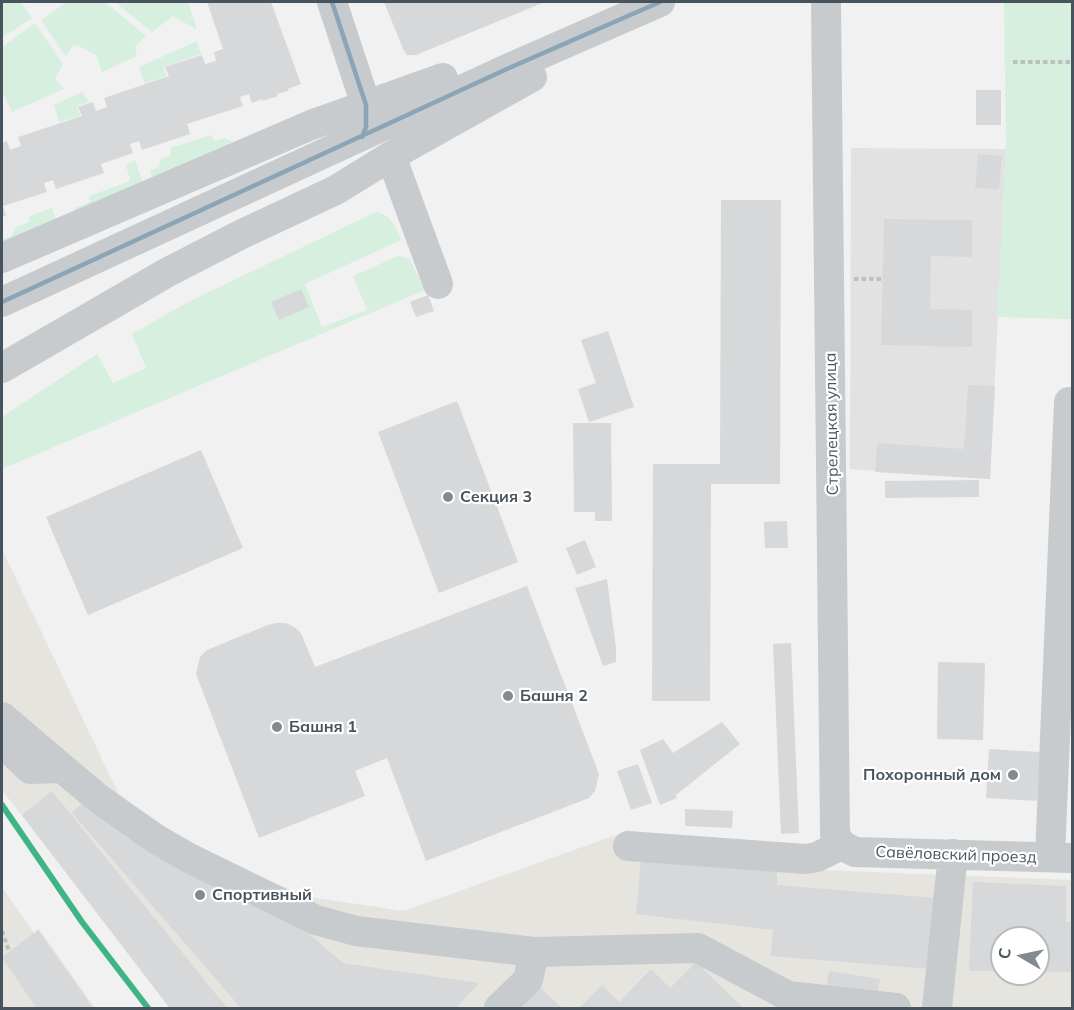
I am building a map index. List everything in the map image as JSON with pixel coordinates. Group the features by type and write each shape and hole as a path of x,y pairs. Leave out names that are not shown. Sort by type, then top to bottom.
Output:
{"street":[{"path":"332,2 366,105 366,127 362,137"},
{"path":"2,302 597,28 660,2"},
{"name":"Стрелецкая улица","path":"826,2 835,834 841,845"},
{"path":"2,258 311,125 550,37 575,30 597,28"},
{"path":"2,368 168,272 336,189 390,156 546,69 574,50 597,28"},
{"path":"390,156 438,284"},
{"path":"1061,858 1069,402 1072,402"},
{"path":"2,717 46,768"},
{"path":"2,725 46,768"},
{"path":"2,742 99,799 156,839 189,858 316,920 356,931 534,952 698,948 788,996 887,998 915,1008"},
{"path":"2,761 10,771 46,768"},
{"path":"628,846 804,860 817,857 841,845"},
{"name":"Савёловский проезд","path":"841,845 855,852 1061,858"},
{"path":"937,1008 953,854"},
{"path":"499,1008 528,980 534,952"}],"path":[{"path":"1012,62 1072,62"},
{"path":"847,279 882,279"},
{"path":"2,931 9,951"}],"shaded area":[{"path":"851,148 1006,149 990,479 850,469"},
{"path":"2,549 119,795 145,815 182,838 245,871 309,897 404,911 624,832 800,844 805,859 821,870 1072,880 1072,1008 170,1008 2,790"},
{"path":"2,887 34,933 39,929 95,1008 2,1008"}],"green space":[{"path":"4,2 21,2 32,18 2,38 2,5"},
{"path":"67,2 105,2 146,36 135,47 137,56 102,72 96,55 77,45 72,46 66,57 41,20"},
{"path":"115,2 188,2 197,30 173,16 152,32"},
{"path":"1004,2 1072,2 1072,319 997,317 1006,149"},
{"path":"35,23 63,64 55,79 64,89 12,112 2,95 2,47"},
{"path":"197,41 201,54 163,67 166,76 145,83 139,67"},
{"path":"82,92 89,102 77,106 80,116 59,122 54,105"},
{"path":"211,135 214,141 225,138 234,143 152,178 150,171 159,167 161,159 171,155 171,148"},
{"path":"135,160 142,182 74,211 75,208 90,202 89,196 128,182 130,179 126,165"},
{"path":"52,208 56,219 2,243 2,238 11,236 16,227 30,222 29,216"},
{"path":"376,212 389,219 401,240 305,284 322,327 367,310 353,276 398,256 409,258 425,290 2,469 2,417 97,354 113,383 146,368 132,334 188,302"}],"building":[{"path":"207,2 271,2 301,84 263,101 263,99 252,103 249,94 240,97 243,106 187,124 190,134 142,150 139,141 130,144 133,153 101,164 104,173 56,189 53,180 44,183 47,192 3,206 6,216 2,217 2,143 7,141 10,150 21,146 18,137 82,116 78,107 93,102 96,111 107,107 104,98 169,76 165,67 202,55 205,64 216,61 214,52 223,49"},
{"path":"384,2 545,2 416,55 407,55"},
{"path":"976,90 1001,90 1001,125 976,125"},
{"path":"978,154 1002,156 999,189 975,188"},
{"path":"721,200 781,200 780,484 711,484 710,701 652,701 653,464 720,464"},
{"path":"884,219 972,220 972,257 931,256 930,309 972,310 972,347 881,345"},
{"path":"301,289 309,307 279,320 271,302"},
{"path":"428,295 434,311 416,317 410,302"},
{"path":"608,331 634,407 589,422 578,389 596,383 581,340"},
{"path":"968,385 995,386 990,479 875,472 877,443 964,449"},
{"name":"Секция 3","path":"457,401 518,562 439,593 378,432"},
{"path":"573,423 611,423 612,521 595,521 595,512 574,512"},
{"path":"201,450 243,548 88,615 46,517"},
{"path":"979,480 979,497 885,498 885,481"},
{"path":"787,521 788,548 765,548 764,522"},
{"path":"585,540 596,567 577,575 566,548"},
{"path":"607,579 616,662 603,666 575,588"},
{"path":"527,586 599,774 595,791 589,798 426,861 387,758 355,771 365,796 259,838 196,674 200,657 207,650 268,625 286,623 301,633 315,667"},
{"path":"791,643 799,833 781,834 773,644"},
{"path":"938,662 985,663 983,740 937,739"},
{"path":"722,722 740,744 676,795 677,798 660,805 640,750 663,739 673,753"},
{"name":"Похоронный дом","path":"989,749 1040,752 1037,801 986,798"},
{"path":"638,764 652,803 631,810 617,771"},
{"path":"52,791 227,1008 170,1008 168,1006 22,815"},
{"name":"Спортивный","path":"88,797 300,926 343,963 479,983 456,1008 241,1008 72,813"},
{"path":"685,809 733,811 732,828 685,826"},
{"path":"641,859 777,870 777,885 936,898 930,969 771,956 773,930 636,914"},
{"path":"973,882 1066,886 1066,922 1072,922 1072,972 1050,972 1050,926 990,926 990,971 969,971"},
{"path":"38,930 93,1008 36,1008 2,957"},
{"path":"696,962 743,1008 579,1008 602,985 619,1002 651,969 670,988"},
{"path":"829,971 880,979 877,997 826,989"},
{"path":"540,987 562,1008 520,1008"}],"transit line":[{"path":"332,2 366,105 366,127 362,137"},
{"path":"2,302 509,68 660,2"},
{"path":"2,805 82,922 148,1008"}],"place":[{"name":"Секция 3","path":"448,497"},
{"name":"Башня 2","path":"508,696"},
{"name":"Башня 1","path":"277,727"},
{"name":"Похоронный дом","path":"1013,775"},
{"name":"Спортивный","path":"200,895"}]}
